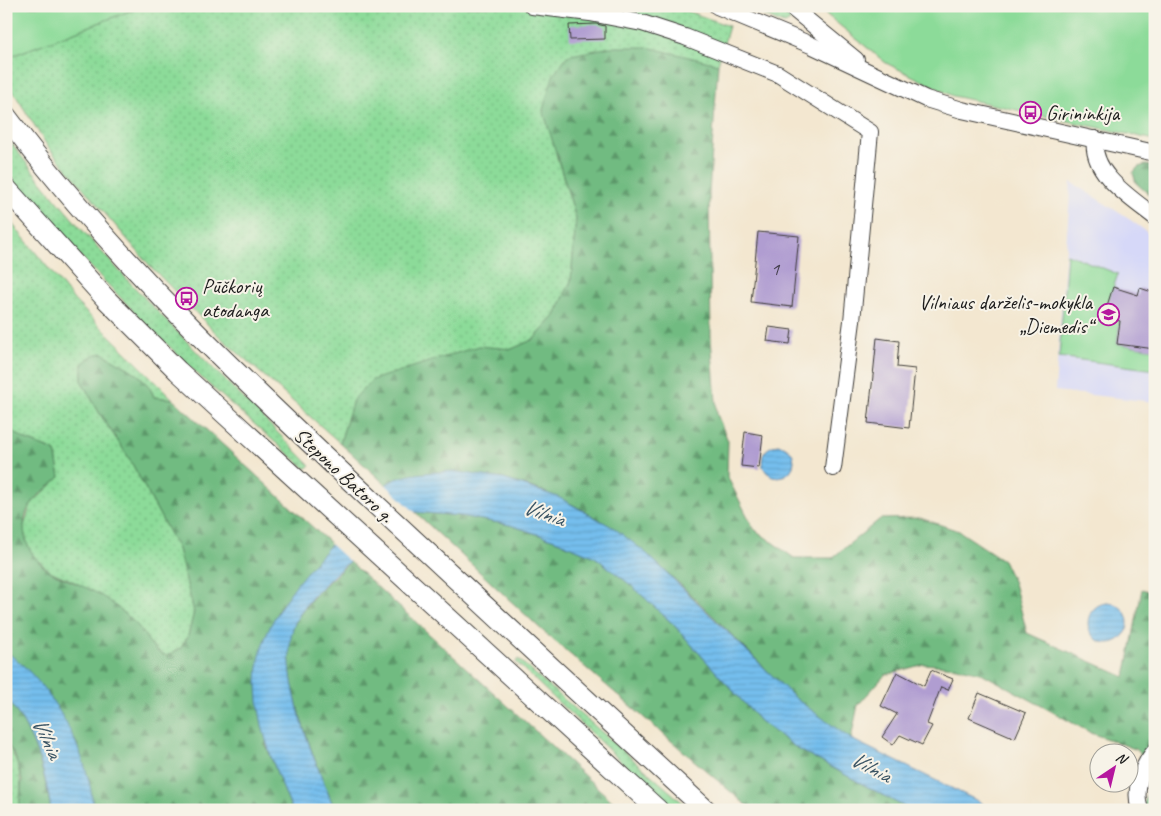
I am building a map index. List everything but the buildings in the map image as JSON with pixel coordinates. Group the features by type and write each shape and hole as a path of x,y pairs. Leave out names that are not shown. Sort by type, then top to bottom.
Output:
{"main road":[{"name":"Stepono Batoro g.","path":"6,116 68,194 138,272 320,453 706,810"},
{"name":"Stepono Batoro g.","path":"6,188 33,221 106,299 178,371 298,478 658,810"}],"street":[{"path":"532,6 590,13 642,23 685,36 778,74 870,132 852,321 833,468"},
{"path":"717,6 802,42 926,99 962,110 1155,152"},
{"path":"790,6 875,76"},
{"path":"1095,139 1095,158 1101,168 1116,184 1155,217"},
{"path":"1140,810 1138,786 1142,771 1155,751"}],"shaded area":[{"name":"Vilniaus darželis-mokykla „Diemedis“","path":"1071,182 1155,238 1155,402 1055,391"}],"green space":[{"path":"6,6 143,6 6,58"},
{"path":"143,6 673,6 729,26 718,64 691,58 556,154 576,218 571,281 555,316 534,339 512,349 479,347 353,400 340,443 220,337 151,267 48,147 6,80 6,58"},
{"path":"744,6 778,6 790,17 790,21 785,24 781,23"},
{"path":"816,6 1155,6 1155,140 953,96 886,63"},
{"path":"610,47 647,47 718,64 709,193 711,338 717,414 728,441 727,476 754,529 794,558 832,558 880,519 920,518 959,531 1003,560 1014,583 1027,633 1125,677 1142,589 1155,594 1155,770 1138,752 1138,744 1121,744 1091,733 983,674 957,667 924,664 885,675 858,705 851,739 790,694 665,571 601,521 566,502 529,486 489,477 436,472 413,476 386,485 340,443 353,400 372,380 479,346 512,349 534,339 555,316 571,281 576,218 543,110 553,76 567,56"},
{"path":"6,136 76,223 152,306 310,465 306,469 207,383 141,319 65,240 6,173"},
{"path":"1146,165 1155,166 1155,200 1136,183 1133,173 1138,167"},
{"path":"6,216 74,300 173,399 154,397 145,381 133,371 103,353 82,364 82,382 100,414 129,458 178,549 194,612 188,636 181,648 167,656 161,654 150,644 137,625 77,583 50,571 31,555 23,529 31,504 60,477 55,451 26,440 6,427"},
{"path":"1067,254 1118,274 1104,315 1120,321 1117,344 1155,349 1155,370 1059,357"},
{"path":"103,353 133,371 145,381 154,397 173,399 331,544 277,612 266,745 292,810 93,810 80,752 11,655 6,652 6,427 26,440 55,451 60,477 32,503 24,522 26,541 36,559 51,572 109,601 140,628 153,647 161,654 167,656 181,648 188,636 194,612 178,549 129,458 100,414 82,382 82,364 93,355"},
{"path":"415,512 460,516 510,525 555,540 595,557 632,586 673,624 761,722 798,749 910,810 752,810 544,632"},
{"path":"350,562 622,810 335,810 309,744 301,718 290,666 289,643 294,625 305,607"},
{"path":"518,659 691,810 672,810 516,662"},
{"path":"6,698 23,723 36,751 45,780 51,810 19,810 22,780 15,756 6,742"},
{"path":"6,742 15,759 20,775 19,810 6,810"},
{"path":"1155,774 1155,810 1141,810"}],"water":[{"path":"778,445 784,446 789,450 793,455 793,467 789,472 784,476 778,477 772,476 767,472 763,467 762,461 763,455 767,450 772,446"},
{"name":"Vilnia","path":"452,471 504,479 558,497 614,528 645,552 795,698 851,739 980,802 990,810 910,810 798,749 761,722 673,624 632,586 595,557 555,540 510,525 460,516 415,512 360,553 326,583 311,598 300,613 293,628 290,648 295,695 309,745 335,810 292,810 268,748 260,715 257,682 259,659 266,637 288,596 302,577 380,489 392,481 409,475"},
{"path":"1112,603 1119,606 1125,612 1128,623 1127,631 1119,640 1112,643 1104,643 1097,640 1089,631 1088,619 1091,612 1100,604"},
{"name":"Vilnia","path":"6,652 38,681 66,722 85,767 91,789 93,810 51,810 41,765 31,737 24,723 6,698"}],"pier":[{"path":"384,483 418,515 407,519 352,564 329,543"}],"place":[{"name":"Girininkija","path":"1030,113"},
{"name":"Pūčkorių atodanga","path":"186,298"},
{"name":"Vilniaus darželis-mokykla „Diemedis“","path":"1108,314"}]}
